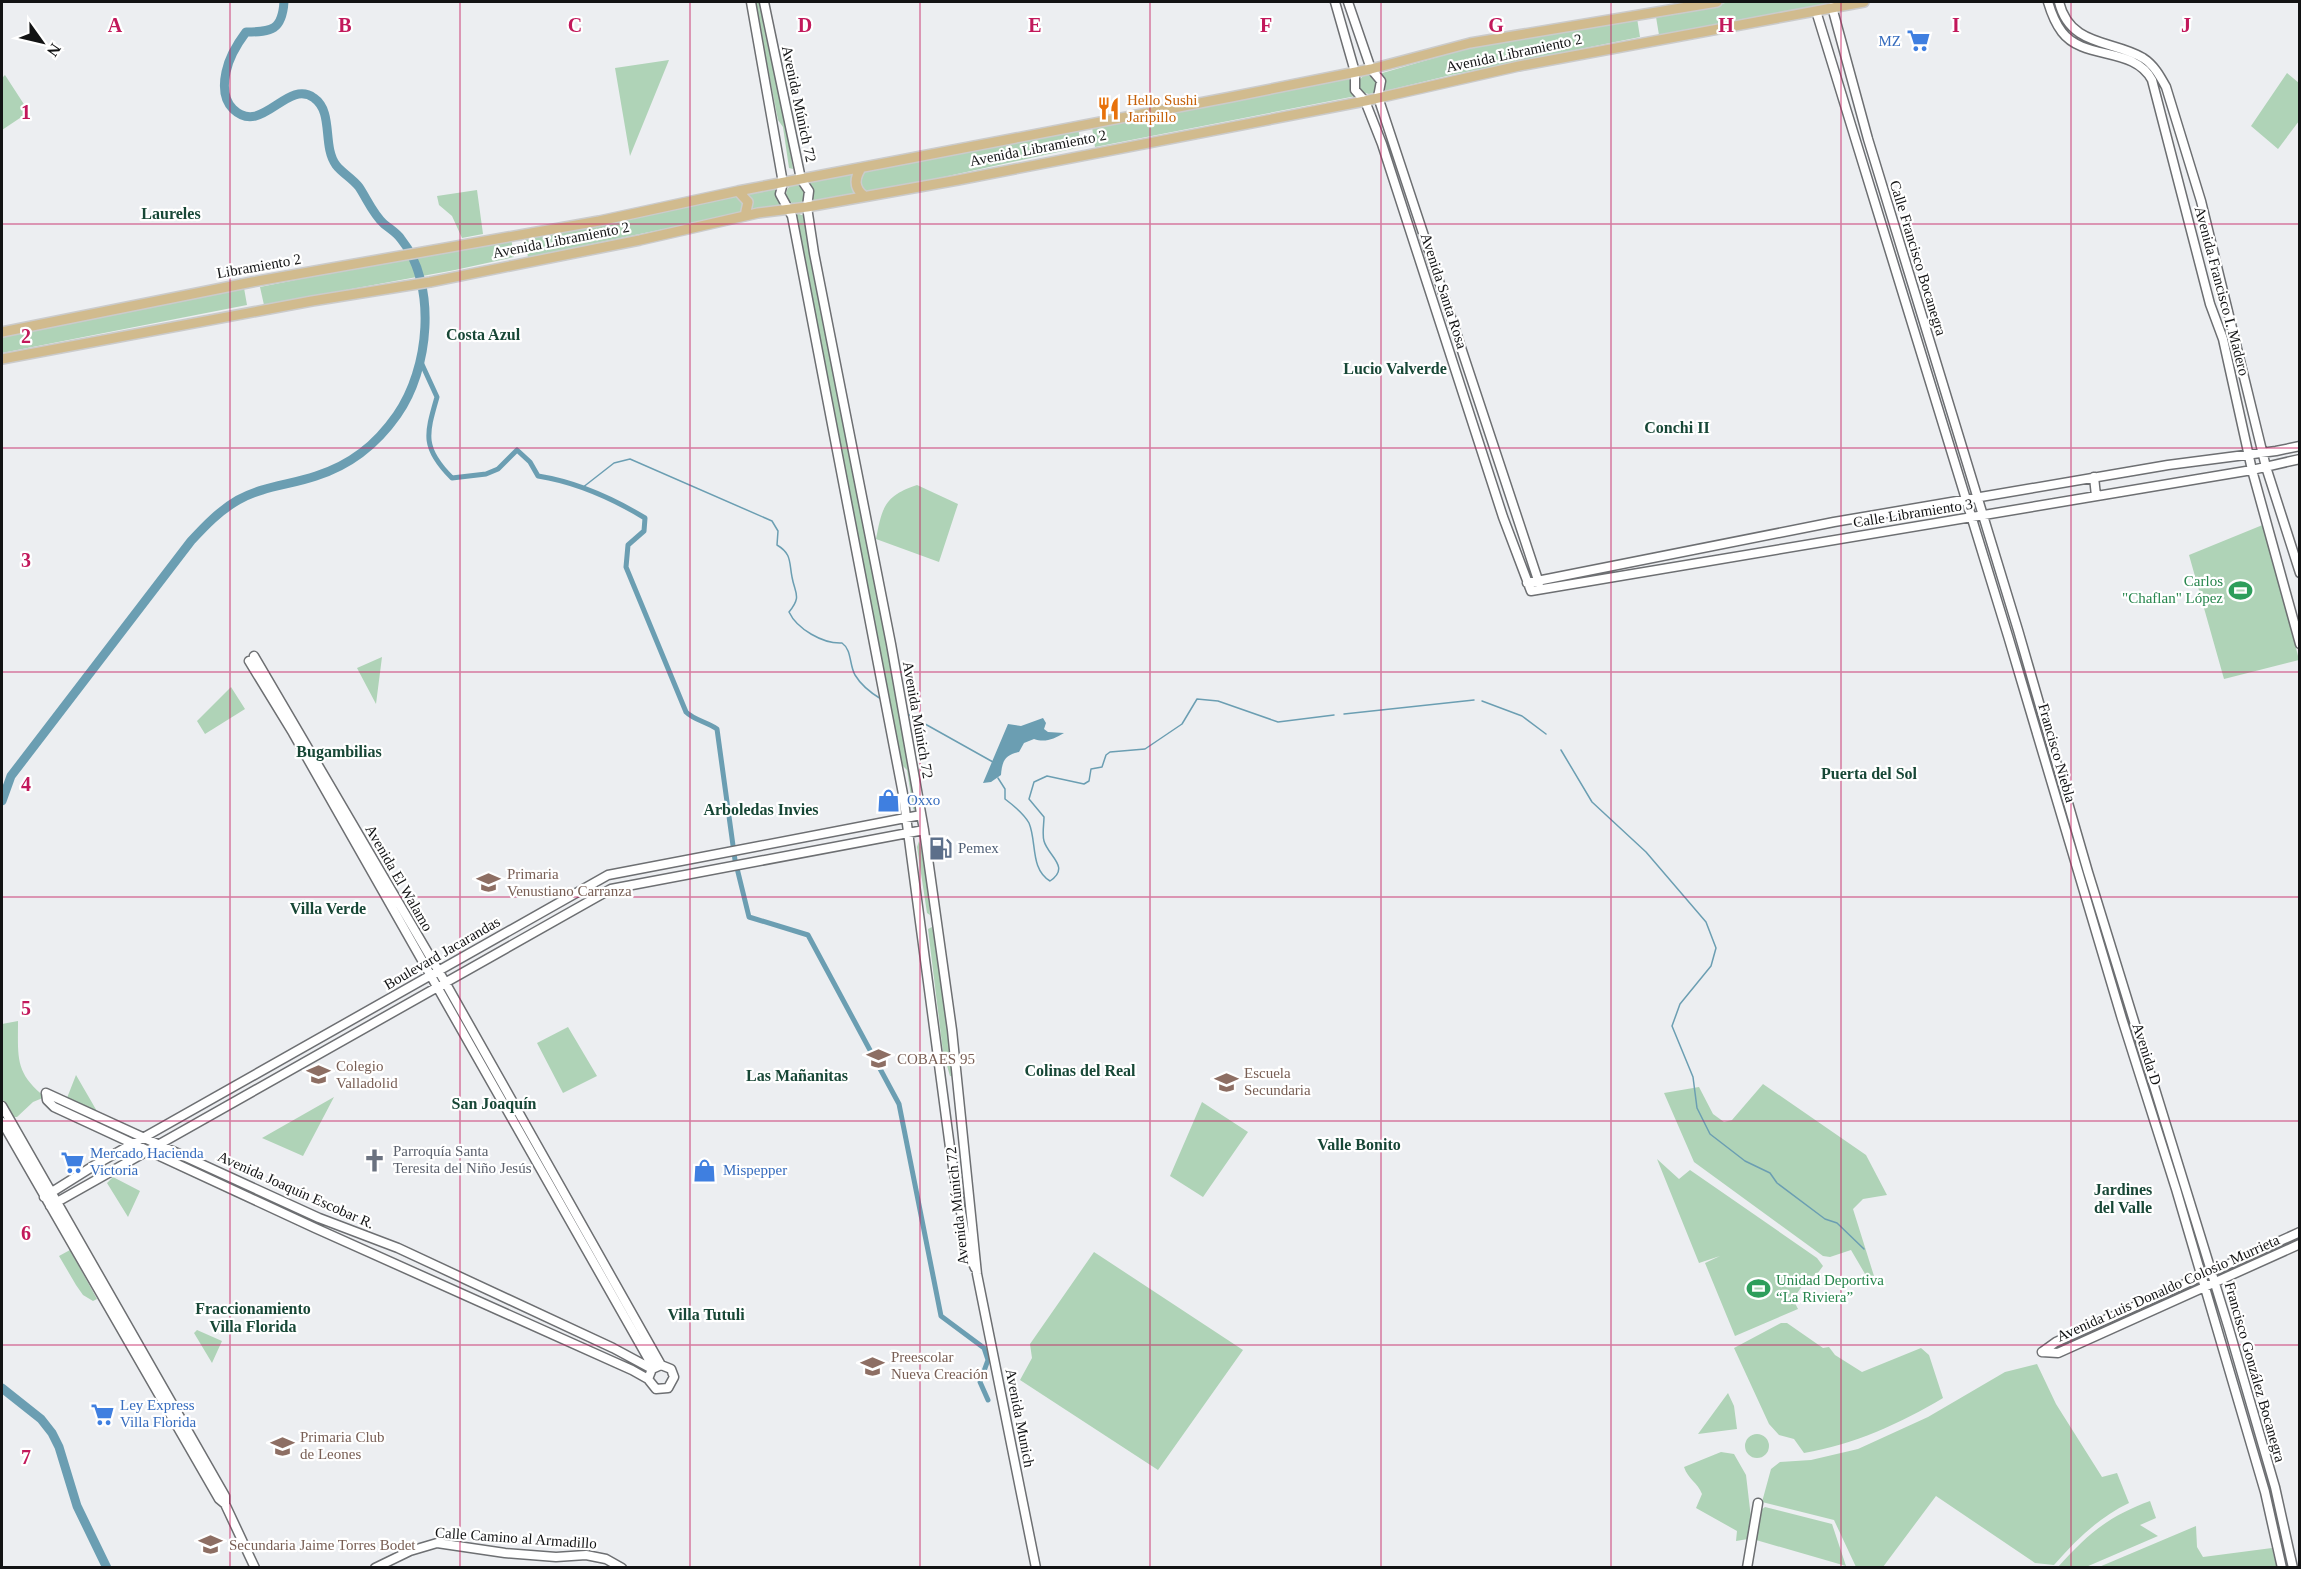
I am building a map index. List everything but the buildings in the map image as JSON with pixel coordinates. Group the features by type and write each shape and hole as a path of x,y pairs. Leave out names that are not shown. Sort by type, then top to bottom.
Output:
{"main road":[{"name":"Avenida Libramiento 2","path":"522,233 599,221 738,191 1371,69 1470,43 1717,2"},
{"name":"Avenida Libramiento 2","path":"2,359 312,301 430,282 640,240 745,216 807,207 1365,101 1519,66 1864,2"},
{"path":"861,168 855,180 858,191 864,196"},
{"path":"738,191 748,202 745,216"},
{"name":"Libramiento 2","path":"2,332 252,282 396,258 522,233"}],"street":[{"name":"Avenida Múnich 72","path":"751,2 783,183 781,199 790,209 881,676 909,833 951,1155 968,1251 977,1274"},
{"name":"Avenida Múnich 72","path":"764,2 801,179 809,191 807,207 924,830 952,1030 977,1249 977,1274"},
{"name":"Avenida Santa Rosa","path":"1335,2 1355,72 1355,90 1365,101 1382,144 1529,587"},
{"name":"Avenida Santa Rosa","path":"1347,2 1371,69 1381,81 1378,97 1541,590"},
{"name":"Avenida Francisco I. Madero","path":"2048,2 2055,21 2070,39 2137,63 2152,80 2210,304 2223,339 2252,470 2300,644"},
{"name":"Avenida Francisco I. Madero","path":"2059,2 2064,16 2073,27 2104,45 2145,60 2158,73 2166,87 2201,201 2266,467 2300,573"},
{"name":"Calle Francisco Bocanegra","path":"1832,7 1868,139 1982,516"},
{"name":"Calle Francisco Bocanegra","path":"1816,11 1970,518"},
{"name":"Calle Libramiento 3","path":"1529,587 1538,579 1834,522 1978,499 2094,477 2300,446"},
{"name":"Calle Libramiento 3","path":"1529,587 1541,590 2252,470 2300,459"},
{"path":"2094,477 2096,496"},
{"name":"Francisco Niebla","path":"1982,516 2018,630 2093,889"},
{"name":"Francisco Niebla","path":"1970,518 2008,636 2082,890"},
{"name":"Avenida El Walamo","path":"251,658 441,984 656,1367"},
{"path":"881,676 899,689"},
{"path":"884,697 899,689"},
{"name":"Boulevard Jacarandas","path":"47,1194 581,888 608,875 921,815"},
{"name":"Boulevard Jacarandas","path":"53,1205 611,889 924,830"},
{"name":"Avenida D","path":"2093,889 2185,1185"},
{"name":"Avenida D","path":"2082,890 2187,1227"},
{"name":"Avenida Joaquín Escobar R.","path":"46,1093 144,1138 320,1218 398,1248 673,1373 670,1386 663,1390 656,1389 648,1379 54,1107 47,1100 46,1093"},
{"path":"2,1106 53,1205 208,1480 219,1499 225,1504 255,1568"},
{"path":"2,1122 47,1194"},
{"path":"951,1155 964,1146"},
{"name":"Francisco González Bocanegra","path":"2185,1185 2264,1449 2292,1568"},
{"name":"Francisco González Bocanegra","path":"2187,1227 2265,1492 2282,1568"},
{"name":"Avenida Luis Donaldo Colosio Murrieta","path":"2300,1232 2056,1342 2043,1352 2058,1353 2066,1350 2300,1244"},
{"name":"Avenida Munich","path":"977,1274 1036,1568"},
{"path":"648,1379 656,1367"},
{"path":"1747,1568 1758,1503"},
{"name":"Calle Camino al Armadillo","path":"375,1568 410,1551 437,1543 506,1553 556,1557 586,1555 606,1559 622,1568"}],"green space":[{"path":"755,2 764,2 793,169 789,168 783,127 778,120"},
{"path":"1730,2 1835,2 1659,35 1656,17"},
{"path":"1637,18 1640,37 1451,75 1385,91 1379,74 1486,43"},
{"path":"669,60 630,156 615,68"},
{"path":"2287,73 2299,83 2299,121 2278,149 2251,126"},
{"path":"1369,74 1376,77 1379,84 1376,91 1369,94 1362,91 1359,84 1362,77"},
{"path":"5,75 29,112 2,130 2,78"},
{"path":"1351,77 1356,96 1095,147 1092,127"},
{"path":"1078,127 1081,147 870,193 864,191 859,183 862,174 868,169"},
{"path":"853,173 856,193 812,202 809,181"},
{"path":"792,184 800,184 806,190 806,198 800,204 792,204 786,198 786,190"},
{"path":"779,186 780,207 751,211 753,203 746,191"},
{"path":"477,190 483,234 462,238 452,216 439,205 437,196"},
{"path":"733,193 747,203 742,213 528,257 524,237"},
{"path":"796,215 805,216 917,811 913,809 907,770 901,764"},
{"path":"511,237 514,257 264,305 260,287"},
{"path":"244,288 247,305 2,353 2,334"},
{"path":"917,485 958,504 939,562 876,539 886,504 906,489"},
{"path":"2265,524 2299,660 2224,679 2189,555"},
{"path":"382,657 376,704 357,668"},
{"path":"231,687 245,709 205,734 197,721"},
{"path":"919,841 924,857 930,915 927,913 917,847"},
{"path":"932,927 956,1077 950,1076 943,1052 928,929"},
{"path":"18,1021 20,1064 28,1080 45,1097 33,1102 17,1117 13,1117 2,1098 2,1024"},
{"path":"568,1027 597,1076 563,1093 537,1043"},
{"path":"76,1075 98,1113 67,1098"},
{"path":"1763,1084 1866,1155 1887,1195 1863,1199 1853,1209 1874,1276 1868,1279 1851,1250 1830,1257 1823,1256 1694,1162 1664,1093 1699,1087 1713,1114 1724,1122 1732,1120"},
{"path":"334,1097 303,1156 262,1138"},
{"path":"1202,1102 1248,1132 1203,1197 1170,1176"},
{"path":"1657,1159 1679,1179 1690,1170 1817,1258 1823,1266 1817,1274 1807,1279 1793,1299 1798,1309 1735,1336 1705,1263 1720,1256 1699,1263"},
{"path":"113,1177 140,1191 128,1217 107,1183"},
{"path":"70,1250 97,1299 93,1301 83,1295 59,1256"},
{"path":"1094,1252 1243,1350 1158,1470 1020,1380 1032,1358 1030,1344"},
{"path":"1781,1323 1787,1323 1823,1348 1829,1347 1835,1355 1862,1372 1921,1348 1929,1355 1943,1398 1876,1432 1840,1445 1804,1453 1794,1439 1779,1435 1769,1424 1734,1348"},
{"path":"197,1330 222,1341 212,1363 194,1333"},
{"path":"2037,1364 2056,1404 2102,1477 2117,1473 2129,1503 2107,1515 2088,1530 2054,1565 2035,1563 1936,1496 1883,1567 1856,1567 1834,1520 1762,1502 1771,1469 1780,1462 1811,1460 1858,1449 1928,1417 2005,1372"},
{"path":"1728,1393 1734,1406 1737,1429 1698,1434"},
{"path":"1752,1434 1762,1434 1769,1441 1769,1451 1762,1458 1752,1458 1745,1451 1745,1441"},
{"path":"1721,1452 1734,1454 1746,1475 1751,1518 1748,1539 1736,1541 1737,1531 1696,1508 1702,1494 1684,1467"},
{"path":"2150,1501 2156,1518 2140,1525 2158,1536 2086,1567 2058,1567 2079,1545 2110,1520"},
{"path":"1765,1507 1832,1524 1846,1566 1756,1540 1761,1510"},
{"path":"2196,1526 2197,1547 2203,1557 2272,1548 2277,1567 2099,1567"}],"water":[{"path":"1043,718 1046,723 1044,729 1048,732 1064,733 1049,740 1034,739 1024,743 1019,752 1005,759 1001,775 991,782 983,783 1008,724 1021,726"}],"waterway":[{"path":"2,801 11,776 191,541 225,509 247,495 329,471 362,453 397,415 416,375 425,327 424,303 413,258 401,239 373,211 359,187 336,165 329,148 326,120 320,104 314,98 304,94 294,95 264,113 244,116 233,109 226,97 224,87 226,72 237,46 246,32 274,28 281,18 284,2"},
{"path":"420,360 437,397 430,421 431,449 435,458 452,478 486,474 498,469 517,450 530,462 538,476 566,482 593,492 645,518 644,531 628,545 626,567 686,712 717,729 735,860 749,917 808,935 899,1104 941,1316 984,1348 988,1360 980,1382 988,1400"},
{"path":"582,488 614,463 630,459 772,521 778,531 777,545 788,555 796,595 789,612 804,630 827,641 842,643 849,653 857,679 881,699"},
{"path":"998,778 1005,789 1005,799 1029,823 1039,870 1050,881 1056,876 1058,866 1044,841 1044,817 1029,799 1034,782 1047,776 1084,784 1089,781 1091,769 1102,767 1106,755 1110,752 1145,749 1182,724 1197,699 1218,701 1278,722 1334,715"},
{"path":"1344,714 1474,700"},
{"path":"1482,701 1522,716 1546,734"},
{"path":"909,715 993,762"},
{"path":"1561,750 1592,802 1646,852 1706,922 1716,948 1711,966 1680,1004 1672,1026 1693,1077 1697,1108 1710,1134 1745,1161 1770,1173 1777,1183 1825,1219 1837,1223 1864,1249"},
{"path":"2,1388 41,1419 52,1433 59,1447 77,1506 107,1568"}],"place":[{"name":"MZ","path":"1919,41"},
{"name":"Hello Sushi Jaripillo","path":"1109,109"},
{"name":"Carlos \"Chaflan\" López","path":"2241,590"},
{"name":"Oxxo","path":"889,800"},
{"name":"Pemex","path":"940,848"},
{"name":"Primaria Venustiano Carranza","path":"489,883"},
{"name":"COBAES 95","path":"879,1059"},
{"name":"Colegio Valladolid","path":"318,1075"},
{"name":"Escuela Secundaria","path":"1226,1082"},
{"name":"Parroquía Santa Teresita del Niño Jesús","path":"375,1160"},
{"name":"Mercado Hacienda Victoria","path":"72,1162"},
{"name":"Mispepper","path":"705,1170"},
{"name":"Unidad Deportiva “La Riviera”","path":"1758,1289"},
{"name":"Preescolar Nueva Creación","path":"873,1366"},
{"name":"Ley Express Villa Florida","path":"102,1414"},
{"name":"Primaria Club de Leones","path":"282,1446"},
{"name":"Secundaria Jaime Torres Bodet","path":"211,1545"}],"district":[{"name":"Laureles","path":"171,213"},
{"name":"Costa Azul","path":"483,334"},
{"name":"Lucio Valverde","path":"1395,368"},
{"name":"Conchi II","path":"1677,427"},
{"name":"Bugambilias","path":"339,751"},
{"name":"Puerta del Sol","path":"1869,773"},
{"name":"Arboledas Invies","path":"761,809"},
{"name":"Villa Verde","path":"328,908"},
{"name":"Colinas del Real","path":"1080,1070"},
{"name":"Las Mañanitas","path":"797,1075"},
{"name":"San Joaquín","path":"494,1103"},
{"name":"Valle Bonito","path":"1359,1144"},
{"name":"Jardines del Valle","path":"2123,1198"},
{"name":"Villa Tutuli","path":"706,1314"},
{"name":"Fraccionamiento Villa Florida","path":"253,1317"}]}
